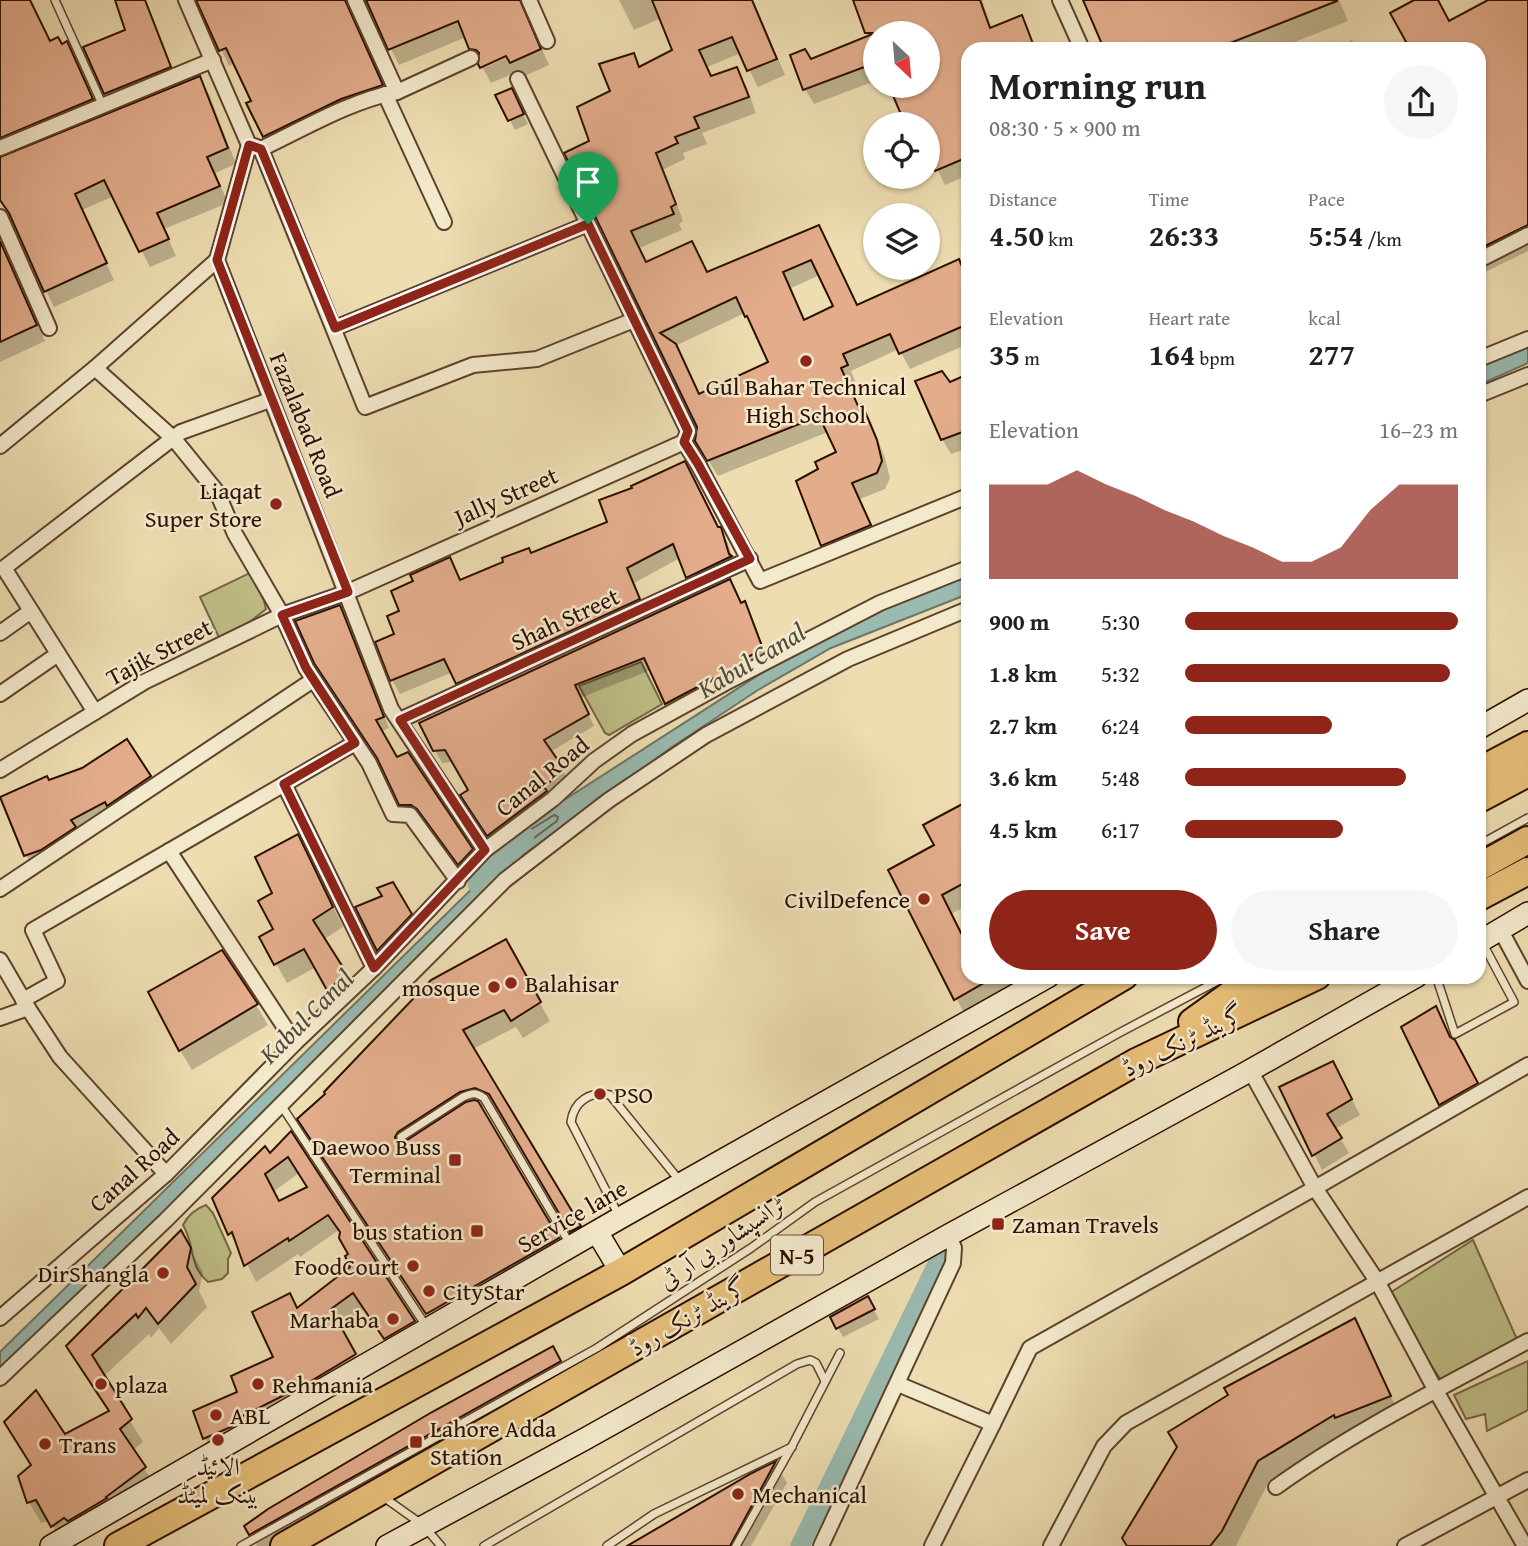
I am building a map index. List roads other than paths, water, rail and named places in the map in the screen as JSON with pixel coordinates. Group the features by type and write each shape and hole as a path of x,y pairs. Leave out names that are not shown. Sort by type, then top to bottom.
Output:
{"highway":[{"path":"1486,767 1528,745"},
{"path":"1486,795 1528,773"},
{"path":"1486,863 1528,840"},
{"path":"1486,893 1528,871"},
{"path":"118,1546 621,1272 1110,984"},
{"path":"1136,1062 1246,984"},
{"name":"گرینڈ ٹرنک روڈ","path":"284,1546 1136,1062 1300,984"}],"street":[{"path":"186,0 335,328 365,407 473,365 537,359 634,320"},
{"path":"355,0 444,222"},
{"path":"530,0 547,41"},
{"path":"1060,0 1079,42"},
{"path":"0,446 95,368 217,260 255,147 471,58"},
{"path":"0,148 213,60"},
{"path":"518,79 688,431 684,442 760,581 961,499"},
{"path":"0,217 49,328"},
{"path":"335,328 588,224"},
{"path":"1486,256 1528,234"},
{"name":"Fazalabad Road","path":"217,260 348,592 391,709 485,850"},
{"path":"1486,356 1528,339"},
{"path":"95,368 174,439 217,492 235,534 282,615 306,668 369,763 393,814 410,815 458,881"},
{"path":"1486,392 1528,375"},
{"path":"95,712 2,569 181,432 270,400"},
{"name":"Jally Street","path":"348,592 684,442"},
{"name":"Shah Street","path":"400,720 750,559"},
{"name":"Canal Road","path":"0,1318 166,1174 295,1043 374,968 485,850 553,799 594,761 632,734 725,683 880,603 961,571"},
{"name":"Tajik Street","path":"0,770 145,682 282,615 348,592"},
{"path":"0,633 31,611"},
{"path":"0,1378 166,1220 505,880 609,800 706,735 848,659 961,611"},
{"path":"0,694 58,654"},
{"path":"0,889 313,680"},
{"path":"1486,724 1528,701"},
{"path":"0,1018 26,1004 57,981 33,930 355,743"},
{"path":"284,784 374,968"},
{"path":"169,851 295,1043"},
{"path":"1486,937 1528,913"},
{"path":"1500,929 1528,981"},
{"path":"0,960 60,1057 166,1174"},
{"name":"Service lane","path":"51,1546 620,1218 1035,984"},
{"path":"387,1546 585,1439 1403,984"},
{"path":"932,1546 1030,1348 1528,1065"},
{"path":"1250,1070 1315,1188 1377,1281 1436,1391 1525,1546"},
{"path":"1051,1546 1104,1446 1126,1423 1528,1197"},
{"path":"597,1232 621,1272"},
{"path":"821,1546 953,1263 954,1248 949,1235"},
{"path":"1276,1487 1304,1467 1528,1341"},
{"path":"898,1384 993,1424"},
{"path":"1405,1546 1528,1480"}],"lane":[{"path":"55,0 103,106"},
{"path":"1486,841 1528,818"},
{"path":"1439,984 1455,1034 1514,1002 1486,952"},
{"name":"ٹرانسپشاور بی آر ٹی","path":"241,1546 597,1348 751,1248 815,1202 1119,1032 1212,984"},
{"path":"620,1218 571,1122 577,1105 585,1097 601,1093 610,1095 682,1184"},
{"path":"401,1137 463,1097 478,1094 484,1098 572,1247"},
{"path":"281,1105 429,1330"},
{"path":"736,1546 840,1353"},
{"path":"484,1546 797,1364 810,1360 816,1363 825,1381"},
{"path":"607,1546 654,1514 792,1446"},
{"path":"379,1493 424,1525 441,1546"}],"water":[{"path":"1528,346 1528,363 1486,382 1486,364"},
{"path":"961,576 961,597 831,648 758,690 672,747 522,856 518,865 511,862 505,848 513,833 788,656 882,608"},
{"path":"495,866 499,879 0,1380 0,1352"}],"waterway":[{"name":"Kabul Canal","path":"477,884 525,836"},
{"path":"800,1546 940,1258"}],"place":[{"name":"Gul Bahar Technical High School","path":"806,361"},
{"name":"Liaqat Super Store","path":"276,504"},
{"name":"CivilDefence","path":"924,899"},
{"name":"Balahisar","path":"511,983"},
{"name":"mosque","path":"494,987"},
{"name":"PSO","path":"600,1094"},
{"name":"Daewoo Buss Terminal","path":"455,1160"},
{"name":"Zaman Travels","path":"998,1224"},
{"name":"bus station","path":"477,1231"},
{"name":"FoodCourt","path":"413,1266"},
{"name":"DirShangla","path":"163,1273"},
{"name":"CityStar","path":"429,1291"},
{"name":"Marhaba","path":"393,1319"},
{"name":"plaza","path":"101,1384"},
{"name":"Rehmania","path":"258,1384"},
{"name":"ABL","path":"216,1415"},
{"name":"الائیڈ بینک لمیٹڈ","path":"218,1440"},
{"name":"Lahore Adda Station","path":"416,1442"},
{"name":"Trans","path":"45,1444"},
{"name":"Mechanical","path":"738,1494"}]}
